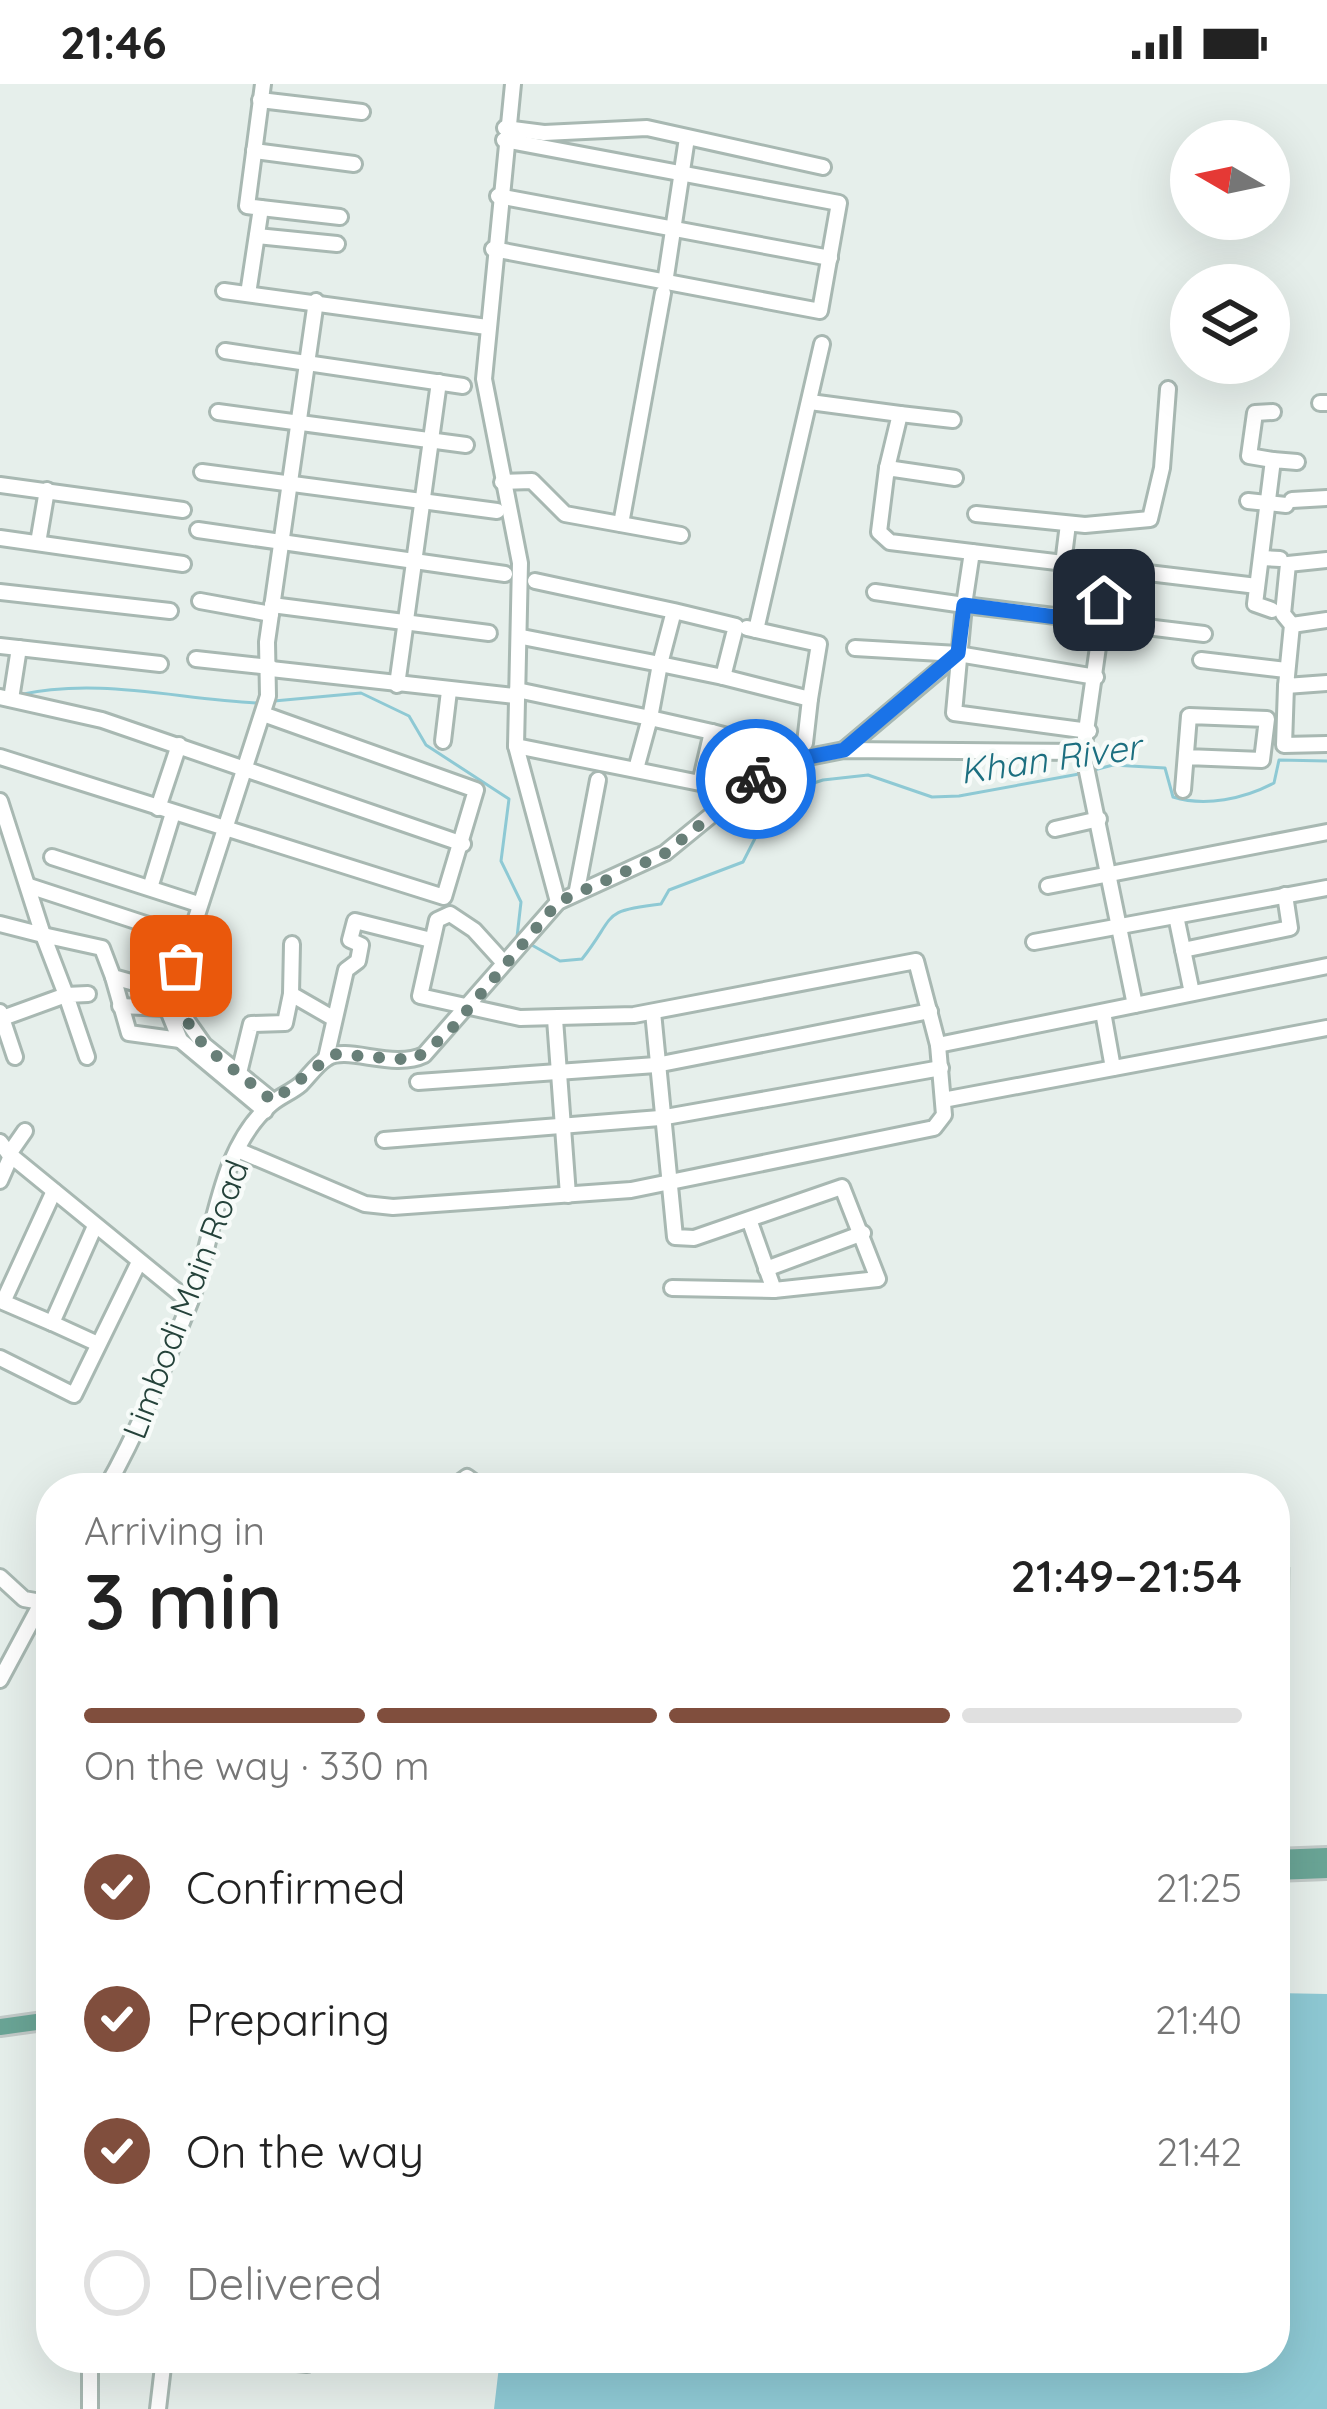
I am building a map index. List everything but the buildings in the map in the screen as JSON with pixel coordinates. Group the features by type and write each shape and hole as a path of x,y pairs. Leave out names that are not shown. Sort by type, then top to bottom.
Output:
{"main road":[{"path":"1290,1857 1327,1856"},
{"path":"1290,1871 1327,1870"},
{"path":"0,2015 36,2011"},
{"path":"0,2026 36,2022"}],"street":[{"path":"512,84 484,379 520,563 522,637 512,696 516,746 558,902"},
{"path":"340,217 247,206 262,92 362,112"},
{"path":"505,134 632,128 823,166"},
{"path":"493,249 664,288 820,311 839,203 681,176 505,134"},
{"path":"621,524 687,138"},
{"path":"254,151 355,164"},
{"path":"499,196 830,258"},
{"path":"248,294 261,208"},
{"path":"257,236 337,244"},
{"path":"224,291 487,327"},
{"path":"179,1040 171,1000 198,904 265,707 280,542 316,301"},
{"path":"755,630 822,344"},
{"path":"225,351 464,386"},
{"path":"398,685 439,382"},
{"path":"976,514 1068,524 1150,519 1162,468 1168,389"},
{"path":"810,402 953,420"},
{"path":"218,412 466,446"},
{"path":"1273,412 1255,413 1249,456 1297,462"},
{"path":"899,414 880,536 972,552 1257,586"},
{"path":"1272,610 1255,606 1273,460"},
{"path":"887,468 955,478"},
{"path":"202,472 497,511"},
{"path":"502,482 532,481 566,514 681,535"},
{"path":"0,485 183,510"},
{"path":"38,543 47,490"},
{"path":"1248,501 1289,503 1327,497"},
{"path":"1063,564 1068,524"},
{"path":"198,530 505,574"},
{"path":"0,538 183,563"},
{"path":"972,552 958,653 957,715 1089,730"},
{"path":"1261,558 1280,560"},
{"path":"1327,560 1288,565 1282,614 1292,625 1284,745 1327,744"},
{"path":"1109,570 1086,766 1112,874 1135,1005"},
{"path":"196,658 512,696 794,748 805,743 819,644 535,581"},
{"path":"0,592 170,611"},
{"path":"875,592 1204,634"},
{"path":"200,602 489,633"},
{"path":"636,769 674,611"},
{"path":"1292,625 1327,620"},
{"path":"723,677 736,626"},
{"path":"522,637 810,699"},
{"path":"0,646 160,664"},
{"path":"19,648 5,698 248,767 463,844"},
{"path":"855,648 958,653 1096,677"},
{"path":"844,750 958,653"},
{"path":"1202,660 1327,683"},
{"path":"443,742 449,691"},
{"path":"0,757 440,898 478,793 472,786 265,707"},
{"path":"1183,790 1182,716 1284,720"},
{"path":"1186,757 1262,760 1267,719"},
{"path":"516,746 700,783 712,732"},
{"path":"149,888 179,746"},
{"path":"431,940 355,921 350,940 361,945 358,961 346,970 331,1017 326,1058 414,1060 433,1048 558,902 664,854 738,793 788,761 844,750 1086,766"},
{"path":"577,890 598,780"},
{"path":"2,811 87,1057"},
{"path":"1055,829 1099,818"},
{"path":"1048,886 1327,832"},
{"path":"52,857 198,904"},
{"path":"29,886 188,938"},
{"path":"1034,942 1327,888"},
{"path":"1183,950 1290,928 1286,896"},
{"path":"240,1151 365,1204 568,1195 631,1190 934,1128 944,1115 938,1045 921,966 909,960 653,1012 555,1019 467,1009 420,997 437,920 450,914 474,930 504,963"},
{"path":"1176,916 1192,993"},
{"path":"0,924 102,948 129,1033 179,1040 269,1106"},
{"path":"239,1072 251,1024 285,1023 292,944"},
{"path":"938,1045 1327,966"},
{"path":"113,977 171,1000 191,1032 239,1072 269,1106"},
{"path":"15,1057 1,1016 66,995 88,994"},
{"path":"291,994 331,1017"},
{"path":"120,1006 171,1000"},
{"path":"418,1082 656,1065 930,1011"},
{"path":"653,1012 675,1237 694,1238 750,1222 842,1187 878,1275 875,1281 774,1290 672,1288"},
{"path":"1103,1012 1113,1068"},
{"path":"555,1019 568,1195"},
{"path":"944,1100 1327,1028"},
{"name":"Limbodi Main Road","path":"115,1473 132,1443 190,1302 219,1194 240,1151 269,1106 326,1058"},
{"path":"384,1140 660,1118 941,1068"},
{"path":"0,1181 7,1151 25,1131"},
{"path":"7,1151 190,1302"},
{"path":"54,1191 1,1301 98,1344"},
{"path":"750,1222 774,1290"},
{"path":"52,1323 95,1226"},
{"path":"766,1270 863,1233"},
{"path":"0,1358 74,1395 139,1262"},
{"path":"0,1577 24,1599 36,1601"},
{"path":"0,1680 36,1612"},
{"path":"90,2373 90,2409"},
{"path":"158,2409 162,2373"}],"water":[{"path":"1290,1993 1327,1994 1327,2409 494,2409 498,2373 1290,2373"}],"waterway":[{"name":"Khan River","path":"18,695 78,688 258,703"},
{"name":"Khan River","path":"274,701 361,693 409,716 426,745 509,799 501,861 521,902 517,937 522,939"},
{"name":"Khan River","path":"1094,770 1113,765 1165,768 1173,797 1211,801 1274,783 1279,760 1327,761"},
{"name":"Khan River","path":"530,944 560,961 582,959 618,913 661,904 669,890 743,862 777,795 823,780 868,775 932,797 1079,774"}],"way so far":[{"path":"181,966 171,998 191,1032 273,1101 284,1097 333,1054 396,1063 414,1060 448,1033 558,902 664,854 756,779"}],"route":[{"path":"756,779 788,761 844,750 958,653 964,605 1102,623 1104,600"}]}
